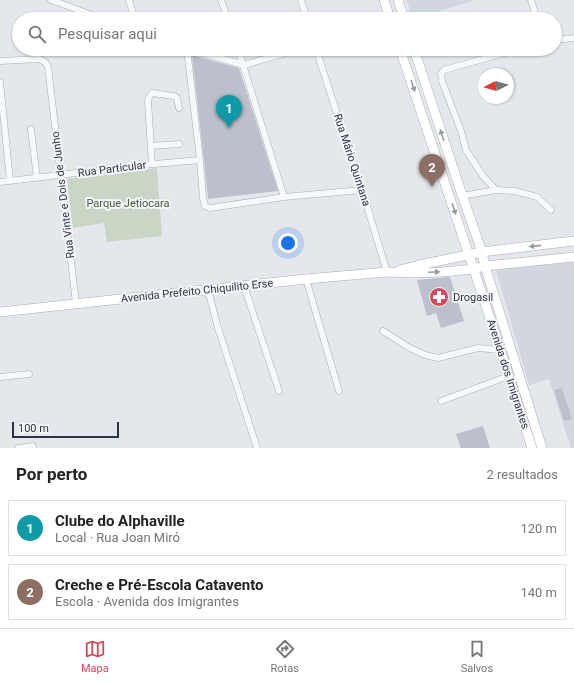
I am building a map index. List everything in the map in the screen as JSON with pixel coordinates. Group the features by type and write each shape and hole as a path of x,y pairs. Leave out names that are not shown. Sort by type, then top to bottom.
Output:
{"main road":[{"path":"384,0 388,12"},
{"path":"398,0 402,12"},
{"name":"Avenida dos Imigrantes","path":"402,56 532,448"},
{"name":"Avenida dos Imigrantes","path":"416,56 462,196 482,252 485,266 542,448"},
{"path":"406,68 419,63"},
{"name":"Avenida Prefeito Chiquilito Erse","path":"391,272 468,254 574,241"},
{"path":"485,266 574,257"},
{"name":"Avenida Prefeito Chiquilito Erse","path":"0,312 306,279 391,272 426,273 473,269 485,266"},
{"path":"509,376 512,370 518,372"}],"street":[{"path":"51,0 84,12"},
{"path":"129,0 133,12"},
{"path":"221,0 225,12"},
{"path":"301,0 305,12"},
{"path":"531,0 535,12"},
{"path":"562,39 574,38"},
{"path":"189,56 205,206 210,208 284,197 362,190"},
{"path":"212,56 244,65 275,56"},
{"path":"241,56 284,197"},
{"name":"Rua Mário Quintana","path":"318,56 362,190 391,272"},
{"path":"493,56 444,70 441,74 442,81 459,125 466,150 483,176 496,190"},
{"name":"Rua Vinte e Dois de Junho","path":"0,61 40,59 48,67 76,303"},
{"path":"0,82 10,181"},
{"path":"152,164 149,97 152,93 174,96 177,98 179,108"},
{"path":"31,129 37,178"},
{"path":"151,146 179,144"},
{"name":"Rua Particular","path":"0,182 152,164 200,160"},
{"path":"462,196 496,190 514,191 537,197 551,210"},
{"path":"306,279 339,391"},
{"path":"244,286 279,391"},
{"path":"208,290 218,328 257,448"},
{"path":"383,331 425,356 438,358 478,348 500,350"},
{"path":"0,377 29,374"},
{"path":"440,401 509,376"},
{"path":"18,448 34,446"}],"shaded area":[{"path":"407,0 475,0 437,12 410,12"},
{"path":"574,262 574,448 571,448 549,379 529,385 496,270"}],"green space":[{"name":"Parque Jetiocara","path":"157,168 162,236 107,242 104,223 73,228 67,179"}],"building":[{"path":"192,56 239,68 278,191 208,199"},
{"name":"Drogasil","path":"450,277 464,321 441,328 436,313 427,316 417,280"},
{"path":"562,388 572,419 564,421 554,390"},
{"path":"483,426 490,448 461,448 456,434"}],"place":[{"name":"Clube do Alphaville","path":"229,128"},
{"name":"Creche e Pré-Escola Catavento","path":"432,187"},
{"name":"Drogasil","path":"439,297"}]}
